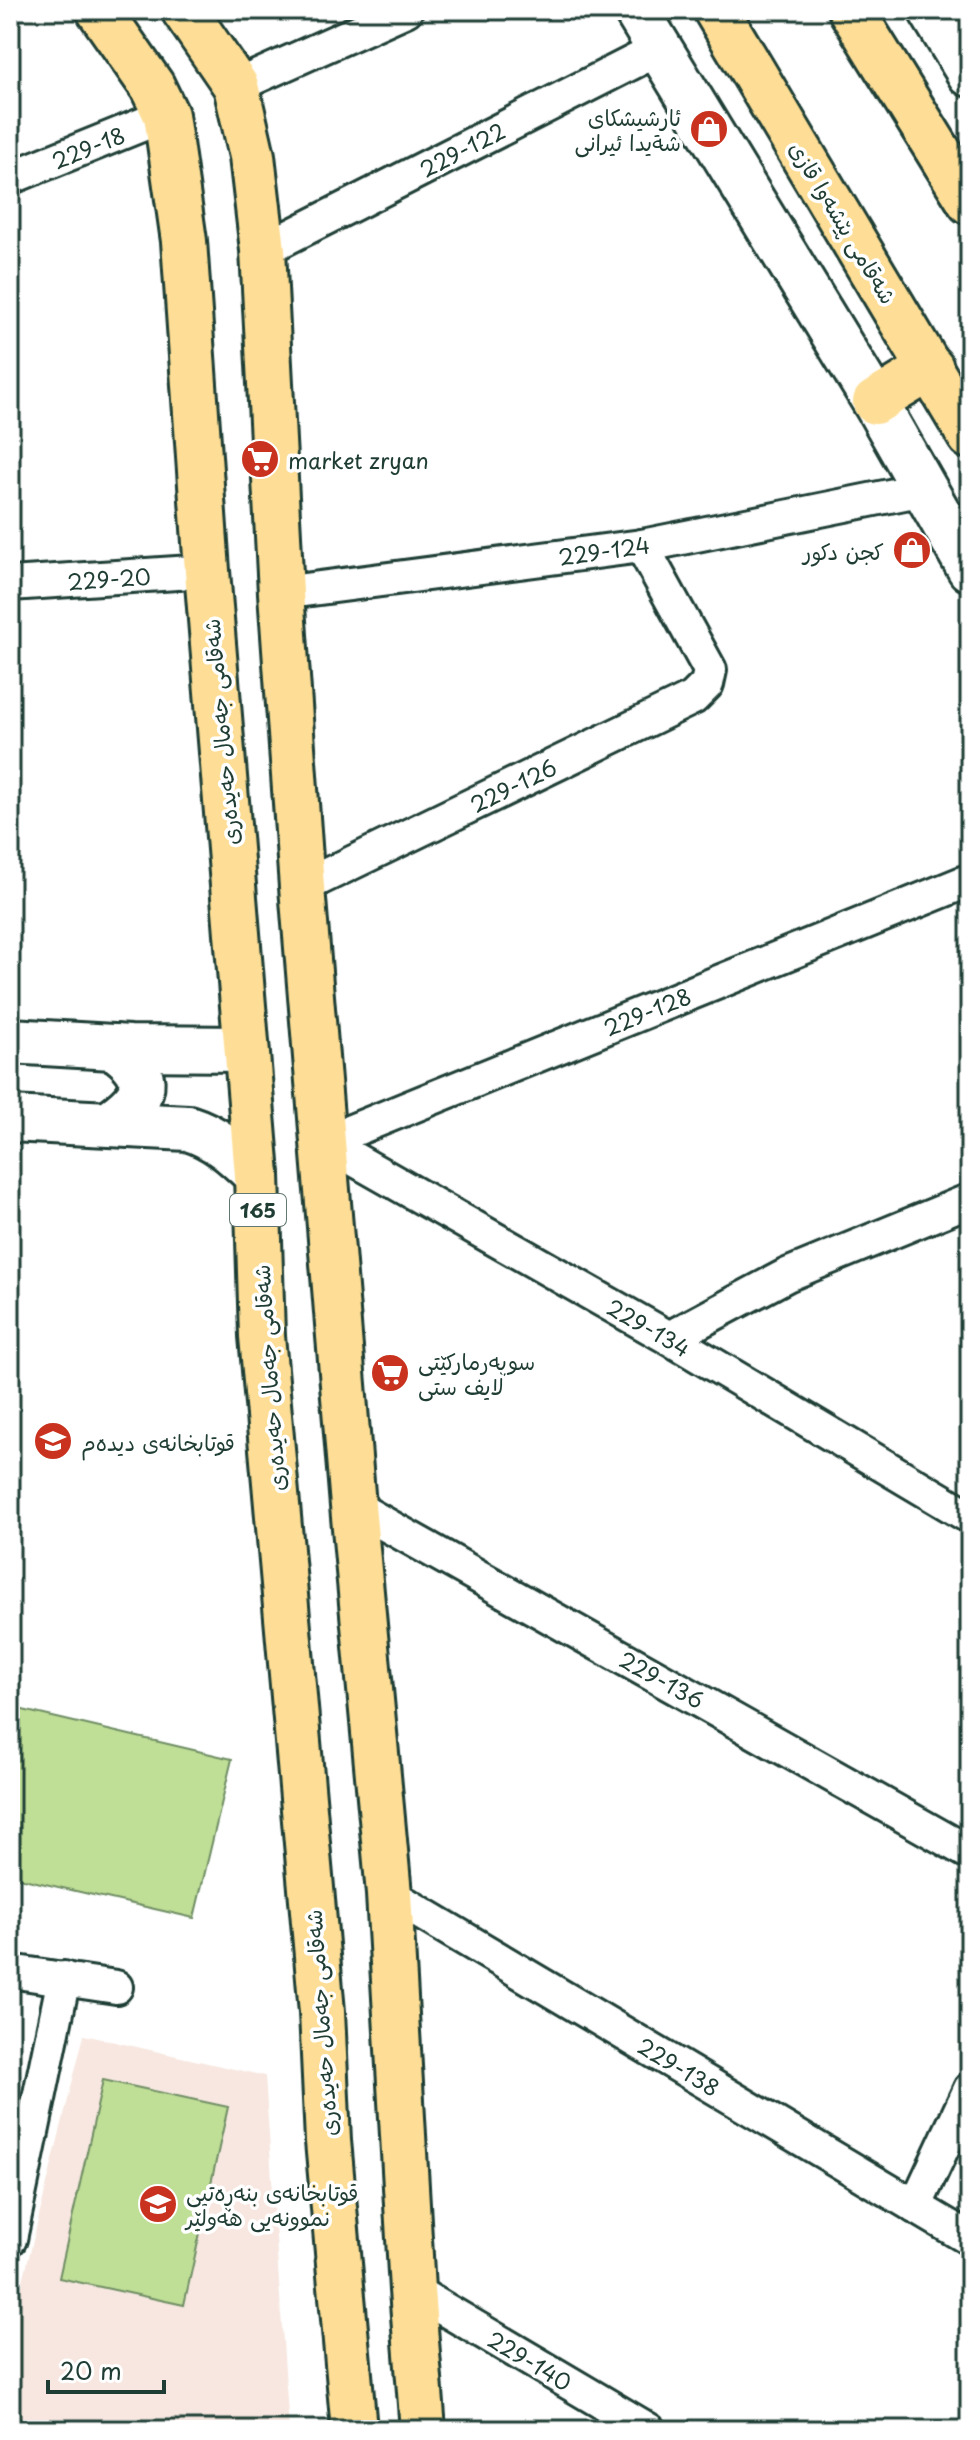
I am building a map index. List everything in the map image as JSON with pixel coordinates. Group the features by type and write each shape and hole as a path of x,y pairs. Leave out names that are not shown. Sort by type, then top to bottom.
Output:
{"main road":[{"name":"شەقامی جەمال حەیدەری","path":"99,10 152,86 166,115 184,241 207,571 257,1175 262,1336 322,2012 328,2141 354,2430"},
{"path":"184,10 236,86 252,156 263,250 281,593 302,887 353,1506 389,1894 423,2430"},
{"name":"شەقامی پێشەوا قازی","path":"716,10 970,436"},
{"path":"851,10 970,202"},
{"path":"875,402 931,368"}],"street":[{"path":"236,86 406,10"},
{"path":"636,10 875,402 970,569"},
{"path":"947,18 970,74"},
{"name":"229-122","path":"263,250 661,48"},
{"name":"229-18","path":"10,178 166,115"},
{"name":"229-124","path":"281,593 642,546 924,489"},
{"name":"229-126","path":"302,887 693,698 707,684 710,670 642,546"},
{"name":"229-20","path":"10,584 207,571"},
{"name":"229-128","path":"324,1142 970,880"},
{"path":"10,1041 114,1047 245,1049"},
{"path":"109,1123 137,1100 143,1083 139,1069 114,1047"},
{"path":"10,1119 188,1128 210,1134 257,1175"},
{"name":"229-134","path":"324,1142 669,1338 970,1517"},
{"path":"669,1338 787,1275 970,1200"},
{"name":"229-136","path":"353,1506 970,1853"},
{"name":"229-138","path":"389,1894 970,2239"},
{"path":"10,1971 116,1987"},
{"path":"10,2239 64,1978"},
{"path":"915,2207 970,2089"},
{"name":"229-140","path":"412,2290 649,2430"}],"shaded area":[{"name":"قوتابخانەی بنەڕەتیی نموونەیی هەولێر","path":"84,2035 265,2076 289,2430 10,2430 10,2333"}],"green space":[{"path":"10,1707 232,1759 194,1918 10,1876"},
{"path":"103,2080 228,2107 184,2305 59,2278"}],"place":[{"name":"ئارشيشكاى شةيدا ئيرانى","path":"709,129"},
{"name":"market zryan","path":"260,459"},
{"name":"كجن دكور","path":"912,550"},
{"name":"سوپەرمارکێتی لایف ستی","path":"390,1373"},
{"name":"قوتابخانەی دیدەم","path":"53,1441"},
{"name":"قوتابخانەی بنەڕەتیی نموونەیی هەولێر","path":"158,2204"}]}
